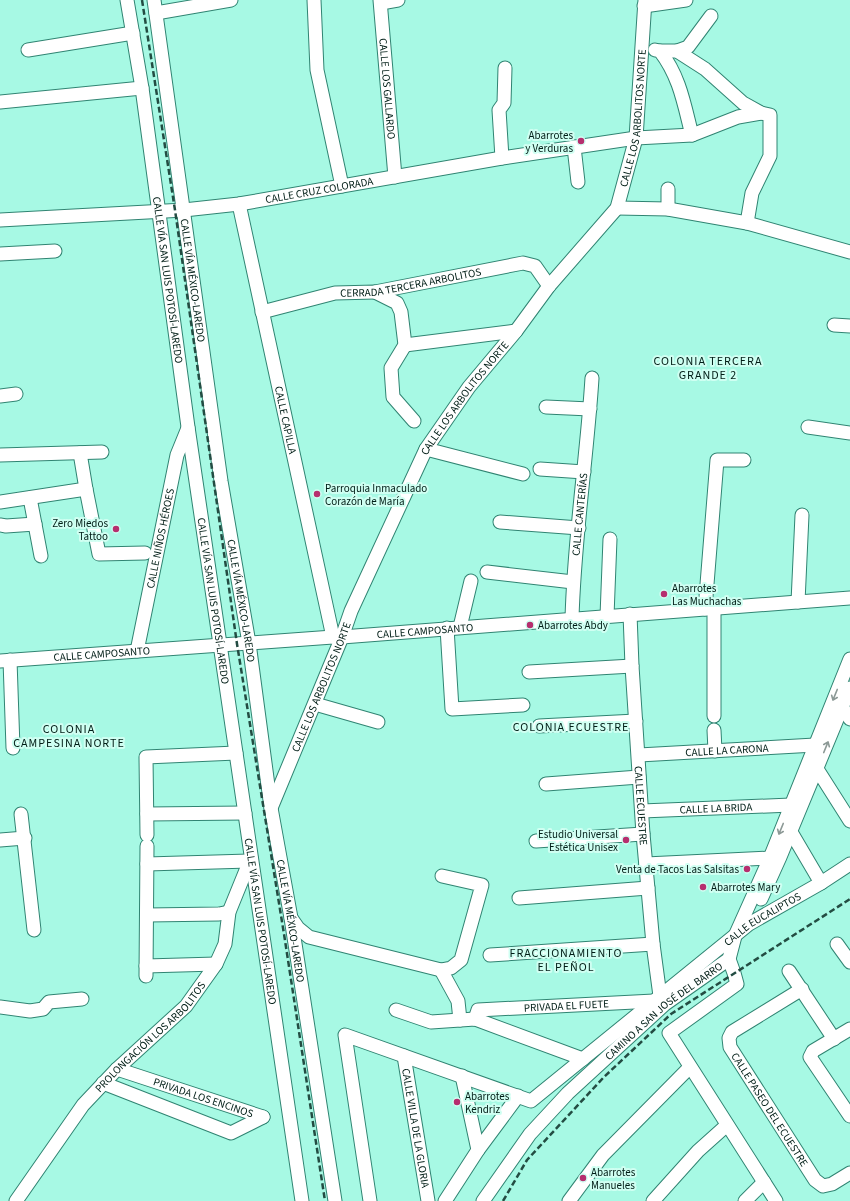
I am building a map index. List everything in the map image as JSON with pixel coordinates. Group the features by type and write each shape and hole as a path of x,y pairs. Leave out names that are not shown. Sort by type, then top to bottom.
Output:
{"street":[{"name":"CALLE VÍA SAN LUIS POTOSÍ-LAREDO","path":"127,0 142,88 188,427 245,813 250,859 302,1201"},
{"path":"155,6 231,0"},
{"path":"314,0 317,70 342,186"},
{"path":"380,1 398,0"},
{"path":"644,3 686,0"},
{"name":"CALLE LOS GALLARDO","path":"380,1 395,177"},
{"name":"CALLE LOS ARBOLITOS NORTE","path":"271,808 314,704 337,637 351,611 426,449 469,386 516,331 549,286 617,208 636,138 644,3"},
{"name":"CALLE VÍA MÉXICO-LAREDO","path":"155,6 221,481 249,643 271,808 291,918 335,1201"},
{"path":"642,48 660,51 677,51 688,47 711,16"},
{"path":"28,50 133,33"},
{"path":"660,51 669,62 679,82 692,135"},
{"path":"677,51 705,69 743,103 766,114 770,156 752,193 747,223"},
{"path":"502,158 499,110 504,103 505,68"},
{"path":"0,102 142,88"},
{"name":"CALLE CRUZ COLORADA","path":"0,220 184,210 239,204 502,158 574,147 636,138 692,135 738,117 766,114"},
{"path":"574,147 578,182"},
{"path":"668,189 668,209"},
{"name":"CALLE CAPILLA","path":"239,204 262,312 337,637"},
{"path":"617,208 668,209 747,223 850,252"},
{"path":"0,254 55,251"},
{"name":"CERRADA TERCERA ARBOLITOS","path":"262,312 335,293 375,292 523,263 535,266 549,286"},
{"path":"375,292 397,303 401,312 405,345 390,368 393,397 414,421"},
{"path":"834,325 850,326"},
{"path":"405,345 516,331"},
{"name":"CALLE CANTERÍAS","path":"572,619 573,582 592,378"},
{"path":"0,396 16,394"},
{"path":"546,407 590,409"},
{"name":"CALLE NIÑOS HÉROES","path":"137,651 178,455 188,427"},
{"path":"808,427 850,433"},
{"path":"426,449 523,474"},
{"path":"80,452 99,554 144,553"},
{"path":"0,455 102,452"},
{"path":"714,716 709,609 717,460 744,460"},
{"path":"540,468 584,472"},
{"path":"0,502 86,489"},
{"path":"30,498 41,556"},
{"path":"798,602 802,515"},
{"path":"500,522 579,528"},
{"path":"0,525 35,524"},
{"path":"607,616 610,539"},
{"path":"487,572 573,582"},
{"path":"460,627 471,581"},
{"name":"CALLE CAMPOSANTO","path":"5,661 850,598"},
{"name":"CALLE ECUESTRE","path":"630,614 639,777 657,999"},
{"path":"447,628 452,709 523,705"},
{"name":"CAMINO A SAN JOSÉ DEL BARRO","path":"483,1201 530,1134 568,1093 665,1004 729,959 735,936 770,858 814,745 850,659"},
{"path":"5,661 13,748"},
{"path":"529,672 632,666"},
{"path":"749,924 791,832 850,688"},
{"path":"314,704 378,722"},
{"path":"842,707 850,719"},
{"path":"539,726 636,721"},
{"path":"714,730 715,751"},
{"name":"CALLE LA CARONA","path":"638,755 814,745"},
{"path":"216,964 146,971 146,756 236,753"},
{"path":"817,769 850,821"},
{"path":"546,784 639,777"},
{"name":"CALLE LA BRIDA","path":"642,811 791,805"},
{"path":"147,814 245,813"},
{"path":"21,814 25,838 34,930"},
{"path":"791,832 821,883"},
{"path":"536,842 643,834"},
{"path":"0,840 25,838"},
{"path":"646,864 770,858"},
{"path":"147,864 250,859"},
{"name":"PROLONGACIÓN LOS ARBOLITOS","path":"16,1201 83,1105 117,1069 186,1006 216,964 225,944 229,912 250,859"},
{"name":"CALLE EUCALIPTOS","path":"518,1096 531,1101 749,924 821,883 850,864"},
{"path":"291,918 298,928 308,937 441,970 451,968 461,960 482,885 442,876"},
{"path":"519,898 648,888"},
{"path":"147,915 219,914 229,912"},
{"path":"490,955 653,944"},
{"path":"729,959 737,984 669,1033 776,1201"},
{"path":"441,970 458,1001 460,1020"},
{"path":"789,971 834,1038"},
{"name":"CALLE PASEO DEL ECUESTRE","path":"802,989 732,1032 729,1038 730,1047 815,1180 823,1186 832,1184 850,1173"},
{"path":"0,1007 30,1011 43,1009 49,1002 82,999"},
{"name":"PRIVADA EL FUETE","path":"396,1010 431,1022 460,1020 476,1014 657,999"},
{"path":"476,1014 583,1059"},
{"path":"850,1029 813,1051 810,1057 850,1116"},
{"path":"370,1201 345,1035 518,1096 478,1150 445,1201"},
{"name":"CALLE VILLA DE LA GLORIA","path":"404,1056 428,1201"},
{"path":"569,1201 603,1155 690,1066"},
{"name":"PRIVADA LOS ENCINOS","path":"103,1083 231,1133 263,1117 117,1069"},
{"path":"569,1071 580,1082"},
{"path":"462,1076 478,1150"},
{"path":"653,1201 698,1151 727,1125"},
{"path":"745,1201 764,1182"}],"railway":[{"path":"142,0 175,210 237,644 325,1201"},
{"path":"503,1201 527,1160 604,1077 671,1014 850,899"}],"place":[{"name":"Abarrotes y Verduras","path":"581,141"},
{"name":"Parroquia Inmaculado Corazón de María","path":"317,494"},
{"name":"Zero Miedos Tattoo","path":"116,529"},
{"name":"Abarrotes Las Muchachas","path":"664,594"},
{"name":"Abarrotes Abdy","path":"530,625"},
{"name":"Estudio Universal Estética Unisex","path":"626,840"},
{"name":"Venta de Tacos Las Salsitas","path":"747,869"},
{"name":"Abarrotes Mary","path":"703,887"},
{"name":"Abarrotes Kendriz","path":"457,1102"},
{"name":"Abarrotes Manueles","path":"583,1178"}],"district":[{"name":"COLONIA TERCERA GRANDE 2","path":"708,368"},
{"name":"COLONIA ECUESTRE","path":"571,727"},
{"name":"COLONIA CAMPESINA NORTE","path":"69,736"},
{"name":"FRACCIONAMIENTO EL PEÑOL","path":"566,960"}]}
